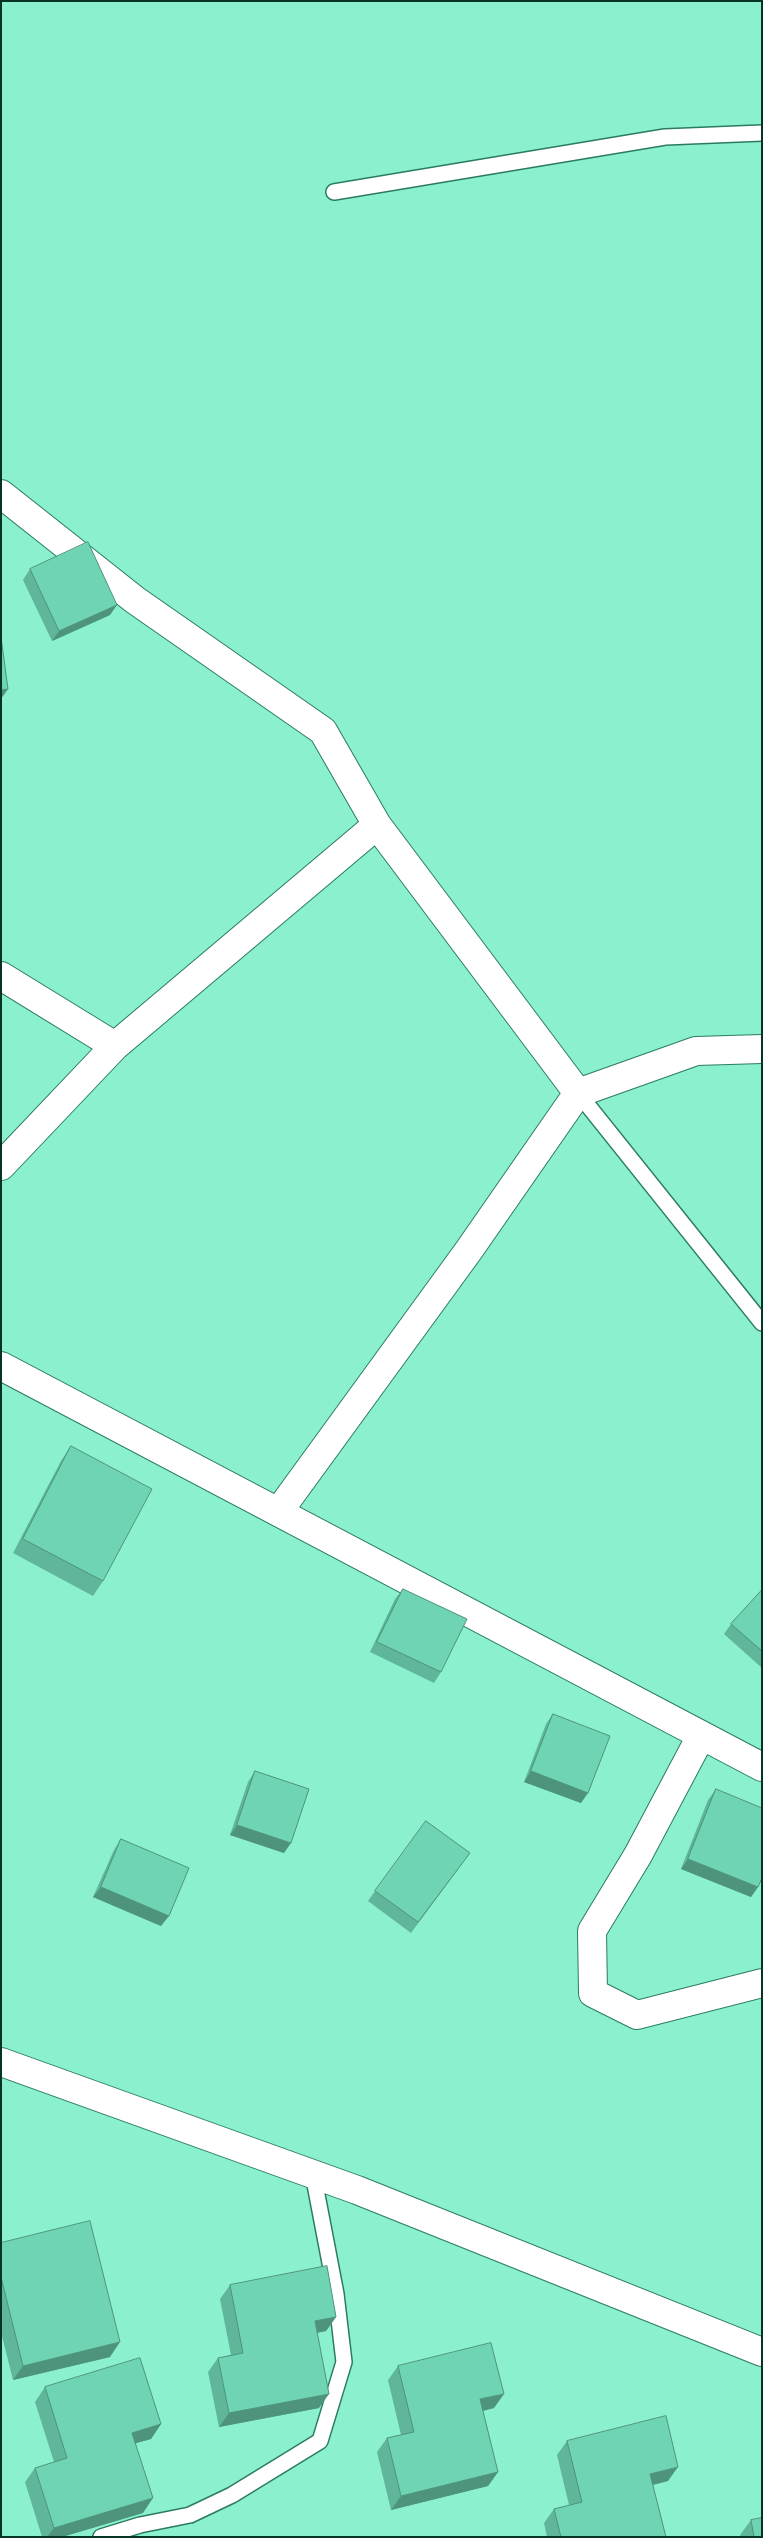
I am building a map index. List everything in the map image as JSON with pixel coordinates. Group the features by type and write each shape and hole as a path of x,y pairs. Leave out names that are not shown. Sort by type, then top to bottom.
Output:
{"street":[{"path":"1,494 135,600 323,731 376,825 578,1093"},
{"path":"1,1166 115,1046 376,825"},
{"path":"1,976 115,1046"},
{"path":"279,1511 469,1250 578,1093 696,1051 762,1049"},
{"path":"1,1366 279,1511 701,1736 762,1766"},
{"path":"701,1736 638,1855 592,1931 593,1992 637,2015 762,1983"},
{"path":"1,2062 313,2174 762,2352"}],"lane":[{"path":"334,192 665,137 762,133"},
{"path":"578,1093 762,1323"},
{"path":"101,2537 140,2525 190,2515 232,2495 320,2441 344,2362 336,2294 313,2174"}],"building":[{"path":"88,542 117,605 59,631 30,569"},
{"path":"1,637 8,689 1,690"},
{"path":"71,1446 152,1489 103,1581 23,1539"},
{"path":"403,1589 467,1619 441,1672 377,1642"},
{"path":"762,1590 762,1651 731,1624"},
{"path":"553,1714 610,1736 588,1793 531,1771"},
{"path":"255,1771 309,1789 291,1843 237,1825"},
{"path":"716,1789 762,1808 762,1878 758,1887 688,1859"},
{"path":"426,1821 470,1853 418,1922 375,1891"},
{"path":"121,1839 189,1868 169,1916 101,1887"},
{"path":"90,2221 120,2342 23,2366 1,2277 1,2243"},
{"path":"327,2266 336,2317 315,2321 329,2394 229,2413 218,2358 243,2353 230,2285"},
{"path":"491,2343 504,2394 480,2399 498,2472 401,2496 387,2438 414,2432 398,2366"},
{"path":"140,2358 161,2424 132,2433 153,2498 54,2528 35,2468 67,2458 45,2387"},
{"path":"666,2416 678,2467 650,2474 666,2537 561,2537 554,2509 582,2502 567,2441"},
{"path":"762,2518 762,2537 754,2537 751,2520"}]}
